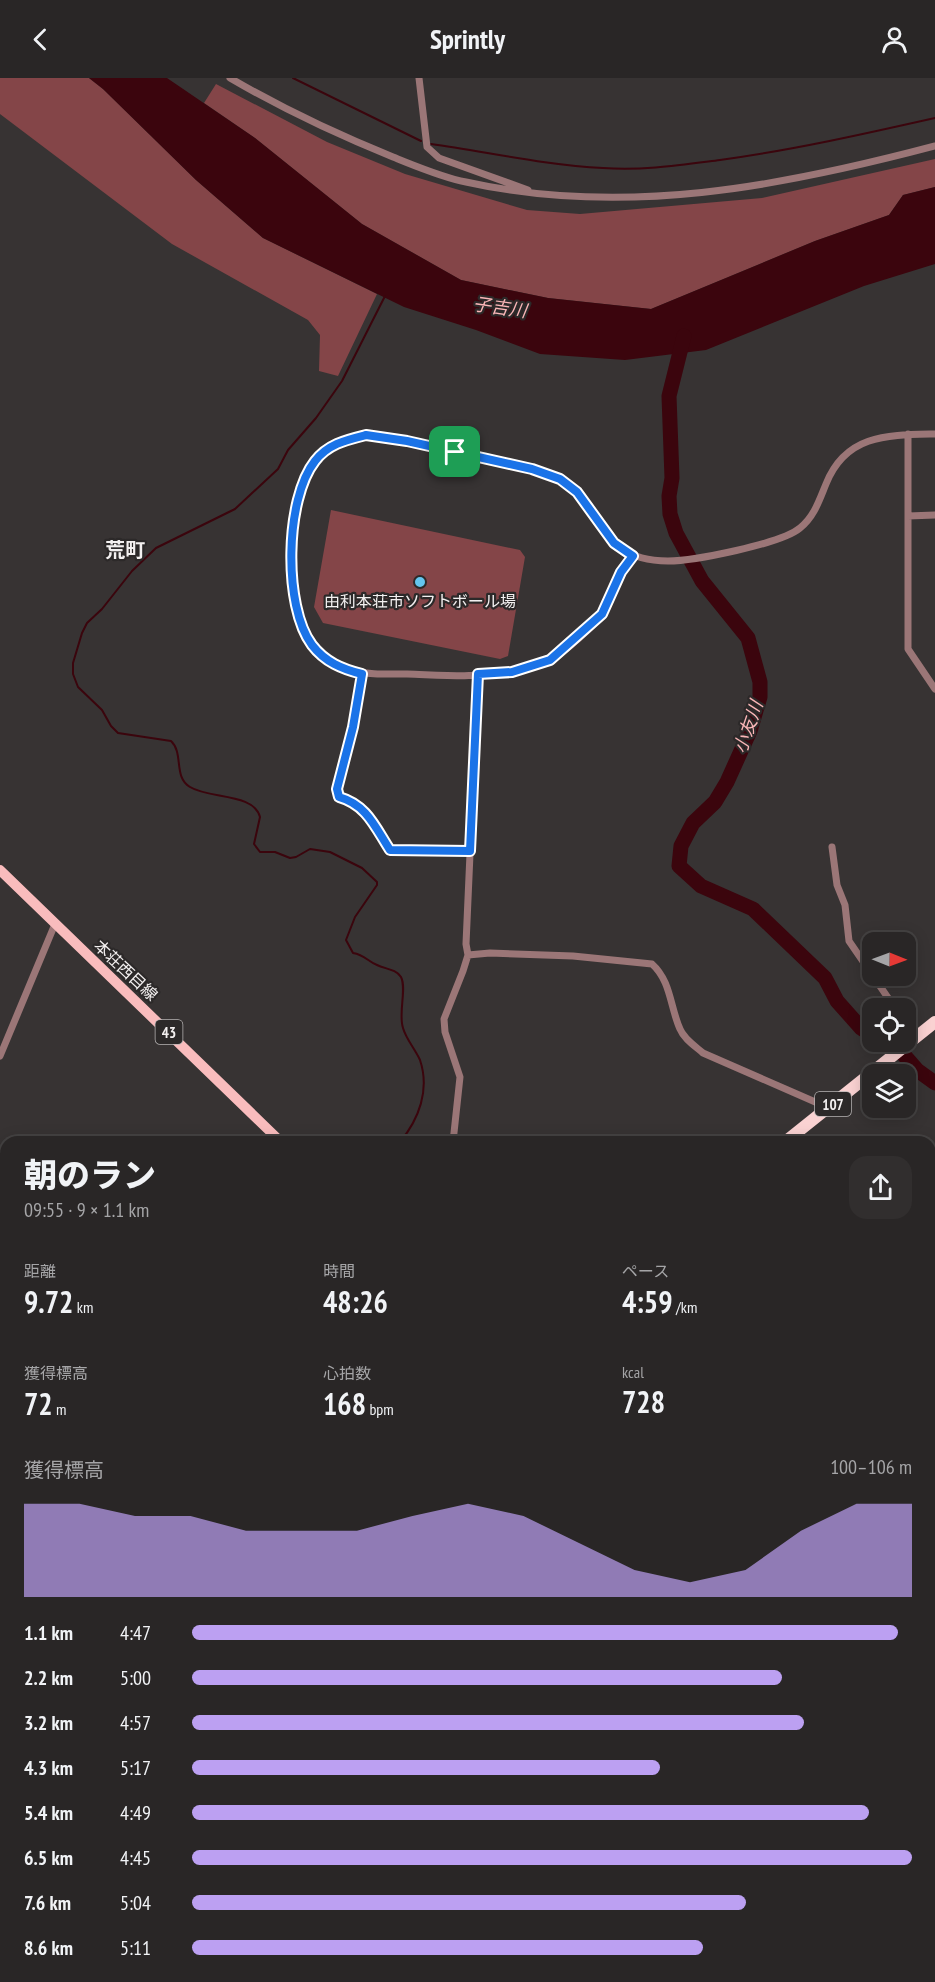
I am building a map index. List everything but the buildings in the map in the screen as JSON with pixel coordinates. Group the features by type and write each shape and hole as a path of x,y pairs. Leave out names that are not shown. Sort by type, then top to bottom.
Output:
{"highway":[{"name":"107","path":"916,1037 935,1022"},
{"name":"107","path":"793,1136 898,1052"}],"main road":[{"name":"本荘西目線","path":"0,870 276,1136"}],"street":[{"path":"230,78 307,121 412,164 464,182 538,195 615,200 731,189 865,165 935,146"},
{"path":"419,78 427,147 430,151 440,158 513,183 538,195"},
{"path":"908,434 908,649 935,689"},
{"path":"633,556 621,572 602,614 550,660 512,672 362,674 334,664 312,645 303,631 295,599 291,549 294,513 302,485 314,462 326,449 340,441 366,435 407,441 532,469 551,476 577,492 614,543 633,556 668,561 767,544 797,531 817,509 828,479 837,464 857,445 870,440 908,434 935,434"},
{"path":"908,516 935,515"},
{"path":"362,674 353,727 337,789 339,797 354,801 364,810 390,850 470,851"},
{"path":"454,1136 460,1077 445,1032 444,1019 468,955 466,944 478,674"},
{"path":"832,847 837,885 845,905 849,942 888,998"},
{"path":"0,1056 55,924"},
{"path":"468,955 490,953 573,956 652,964 659,970 666,982 680,1031 703,1053 829,1108"}],"shaded area":[{"path":"0,78 89,78 196,180 263,238 377,294 338,376 319,371 320,335 308,320 172,244 0,114"},
{"path":"216,84 327,142 405,174 527,210 580,214 762,198 935,159 935,187 903,195 889,215 815,241 651,309 548,298 461,280 362,224 255,138 204,103"},
{"name":"由利本荘市ソフトボール場","path":"331,510 520,550 525,557 508,656 500,659 323,623 314,607"}],"water":[{"name":"子吉川","path":"89,78 167,78 255,138 362,224 461,280 548,298 651,309 815,241 889,215 903,195 935,187 935,264 864,286 706,350 625,360 540,354 404,307 263,238 196,180"}],"waterway":[{"path":"293,78 421,141"},
{"path":"431,144 560,164 618,169 647,168 676,166 774,151 935,118"},
{"path":"385,296 342,381 316,418 288,450 278,469 235,509 156,548 132,571 102,609 87,623 73,663 73,674 78,687 102,710 118,733 171,741 177,752 182,777 190,787 198,791 240,800 256,809 260,817 254,844 260,852 275,852 290,858 310,849 330,852 362,868 377,882 355,917 346,940 353,953 396,972 403,982 401,1015 403,1028 420,1060 424,1082 421,1104 413,1124 405,1136"},
{"name":"小友川","path":"684,336 669,396 672,478 669,496 670,514 676,533 702,581 748,638 760,682 760,697 750,731 727,782 715,802 693,823 681,846 679,866 701,886 753,909 825,978 837,1001 862,1029"},
{"name":"小友川","path":"900,1052 917,1070 935,1083"}],"place":[{"name":"由利本荘市ソフトボール場","path":"420,582"}],"district":[{"name":"荒町","path":"125,550"}],"route":[{"path":"366,435 455,452 532,469 560,479 577,492 614,543 633,556 621,572 602,614 550,660 512,672 478,674 470,851 390,850 364,810 354,801 339,797 337,789 353,727 362,674 345,669 322,656 303,631 295,599 291,549 294,513 302,485 314,462 326,449 340,441 366,435"}]}
